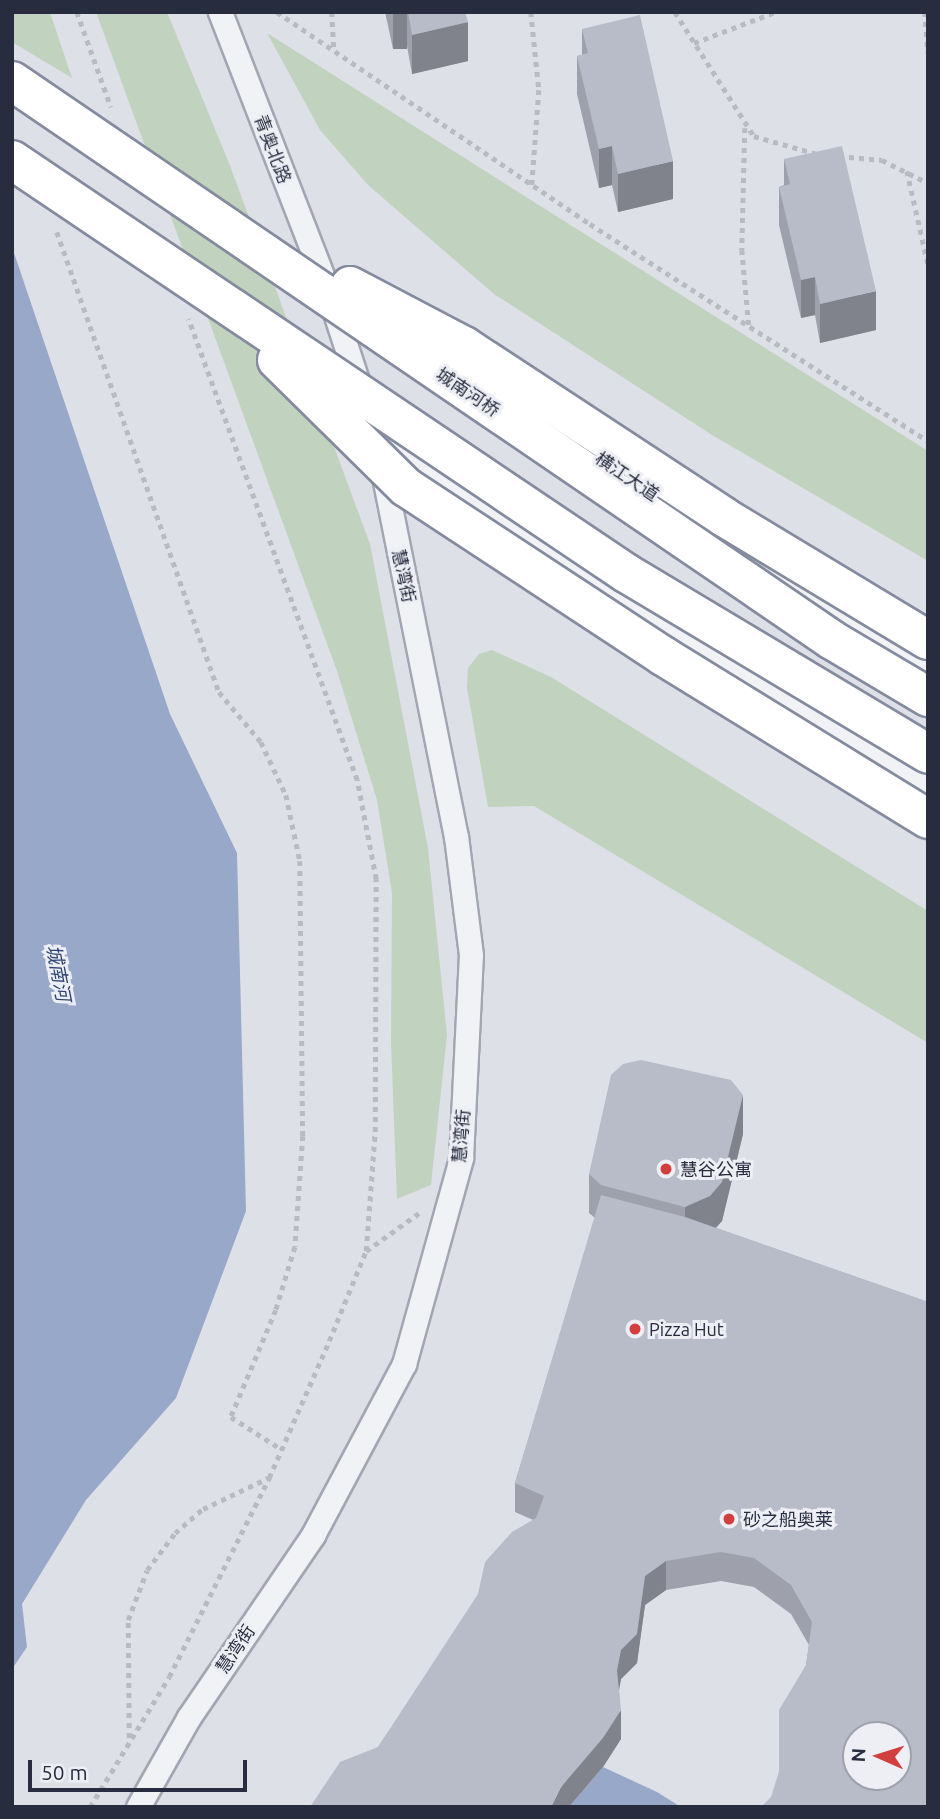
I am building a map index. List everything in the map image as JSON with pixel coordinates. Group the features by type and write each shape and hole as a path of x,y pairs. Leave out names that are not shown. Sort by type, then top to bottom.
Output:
{"highway":[{"name":"城南河桥","path":"12,81 832,640 928,697"},
{"path":"12,160 199,304 406,487 663,656 928,818"},
{"path":"181,197 464,346 724,517 928,640"},
{"path":"199,304 626,573 928,754"}],"street":[{"name":"青奥北路","path":"220,12 326,285 375,436"},
{"name":"横江大道","path":"326,285 576,442 747,557 928,667"},
{"path":"375,436 723,665 928,787"},
{"name":"慧湾街","path":"138,1807 189,1717 313,1535 404,1364 461,1157 471,955 456,838 375,436"}],"path":[{"path":"77,12 114,115"},
{"path":"277,12 532,185 928,441"},
{"path":"332,12 334,51"},
{"path":"531,12 539,90 532,185"},
{"path":"676,12 745,127 774,145 882,160 928,183"},
{"path":"695,43 775,12"},
{"path":"925,12 928,53"},
{"path":"745,127 742,250 749,325"},
{"path":"907,171 928,264"},
{"path":"54,223 219,692 261,742 286,795 300,861 303,1136 295,1247 276,1310 230,1417 281,1449"},
{"path":"90,1807 129,1738 169,1677 269,1478 366,1251 375,1132 376,879 359,792 199,304"},
{"path":"366,1251 425,1209"},
{"path":"129,1738 128,1620 147,1570 175,1533 203,1508 269,1478"}],"green space":[{"path":"12,12 50,12 72,78 12,42"},
{"path":"96,12 167,12 229,163 370,544 428,848 447,1035 431,1185 397,1199 391,1043 392,893 377,800 337,671"},
{"path":"267,33 928,451 928,561 712,435 494,294 368,185 320,130"},
{"path":"492,650 551,677 928,911 928,1043 534,806 488,807 467,688 468,668 479,654"}],"water":[{"name":"城南河","path":"12,247 170,714 237,853 246,1211 176,1398 86,1500 22,1604 27,1647 12,1669"},
{"path":"603,1767 657,1792 681,1807 569,1807"}],"building":[{"path":"408,12 465,12 468,22 412,35"},
{"path":"640,15 673,161 618,174 612,146 599,149 577,56 588,53 582,29"},
{"path":"842,146 876,291 820,304 815,277 801,280 779,187 790,184 784,159"},
{"name":"慧谷公寓","path":"641,1060 731,1080 743,1095 722,1182 710,1196 685,1207 601,1185 589,1174 611,1075 623,1064"},
{"name":"砂之船奥莱","path":"601,1195 685,1217 928,1302 928,1807 761,1807 771,1797 779,1773 779,1710 806,1665 812,1622 791,1585 754,1558 721,1552 666,1561 645,1576 637,1634 621,1650 617,1670 621,1710 603,1738 561,1787 551,1807 310,1807 340,1762 378,1747 478,1594 485,1562 512,1532 536,1518 544,1496 515,1483"}],"place":[{"name":"慧谷公寓","path":"666,1169"},
{"name":"Pizza Hut","path":"635,1329"},
{"name":"砂之船奥莱","path":"729,1519"}]}
